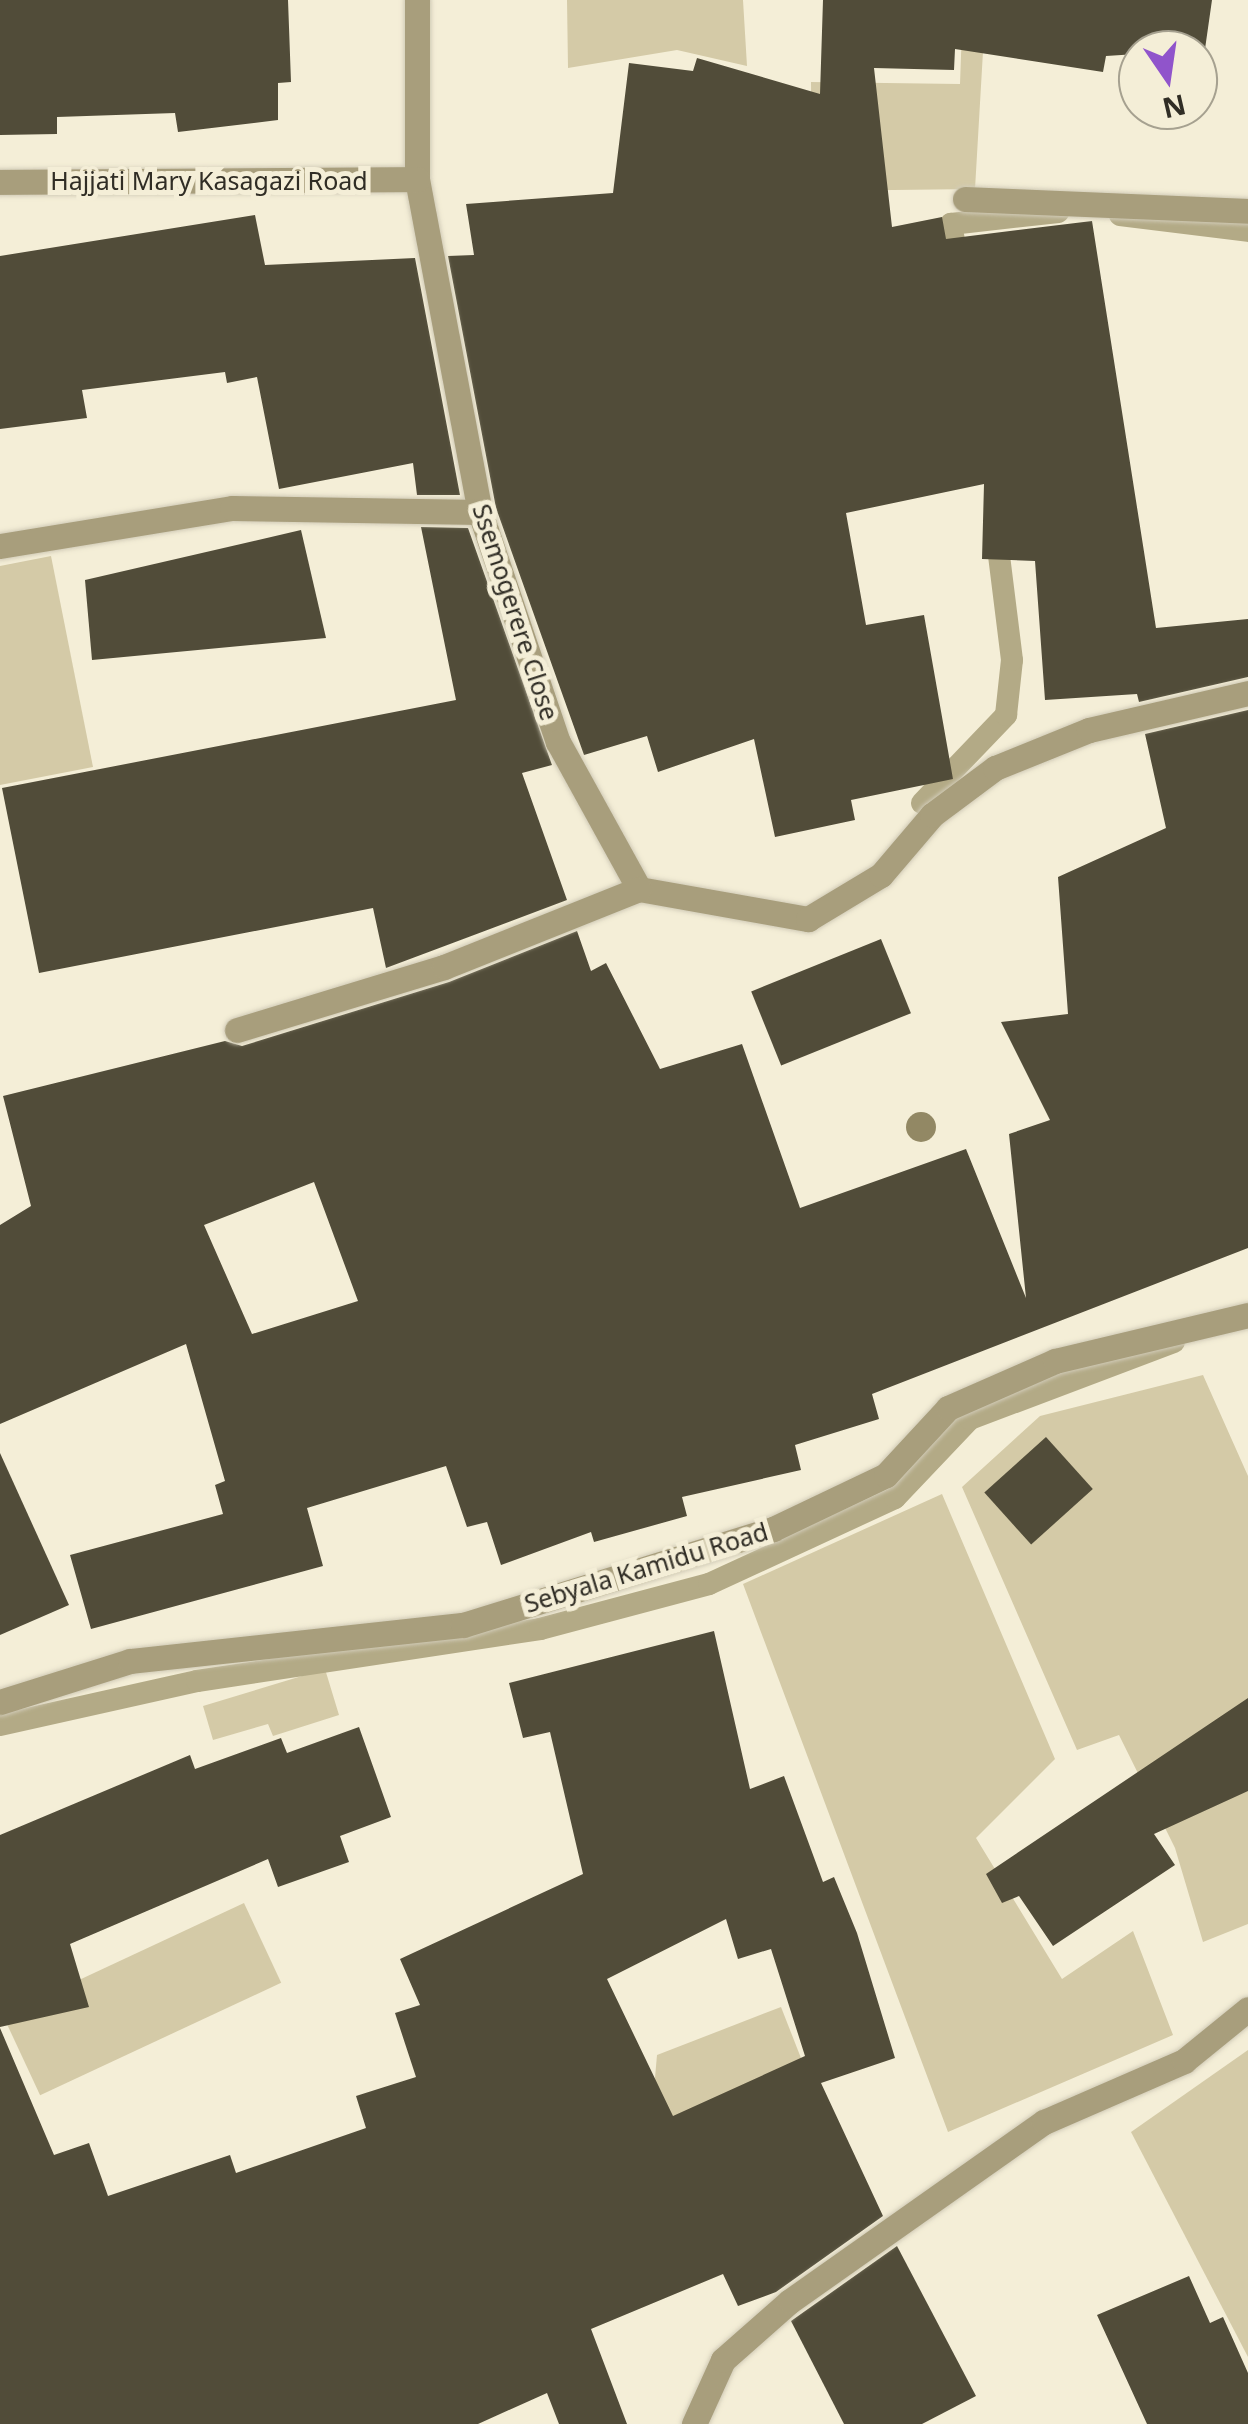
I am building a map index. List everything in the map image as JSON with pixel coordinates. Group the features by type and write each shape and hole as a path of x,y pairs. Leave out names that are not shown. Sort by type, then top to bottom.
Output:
{"street":[{"name":"Ssemogerere Close","path":"417,0 418,179 480,512 558,742 640,889"},
{"name":"Hajjati Mary Kasagazi Road","path":"0,182 418,179"},
{"path":"965,199 1248,211"},
{"path":"0,546 232,508 480,512"},
{"path":"237,1030 444,967 640,889 808,919 881,876 932,815 996,768 1089,730 1248,693"},
{"name":"Sebyala Kamidu Road","path":"0,1702 130,1661 463,1625 773,1529 886,1475 948,1408 1055,1362 1248,1315"},
{"path":"694,2424 723,2360 790,2300 1044,2122 1184,2060 1248,2009"}],"shaded area":[{"path":"567,0 743,0 747,66 677,50 568,68"},
{"path":"963,0 986,0 975,189 812,191 811,82 960,84"},
{"path":"51,556 93,767 0,785 0,566"},
{"path":"1203,1375 1248,1476 1248,1924 1203,1942 1175,1848 1119,1735 1077,1750 962,1487 1040,1416"},
{"path":"942,1494 1055,1759 976,1838 1062,1979 1133,1931 1173,2035 948,2132 743,1584"},
{"path":"325,1669 339,1715 273,1736 268,1724 213,1740 203,1706"},
{"path":"244,1903 281,1983 40,2095 3,2015"},
{"path":"781,2007 817,2099 699,2156 652,2112 657,2055"},
{"path":"1248,2050 1248,2357 1131,2132"}],"building":[{"path":"0,0 288,0 291,82 278,83 278,120 178,132 175,113 57,117 57,134 0,135"},
{"path":"823,0 1212,0 1208,30 1118,30 1118,55 1106,56 1103,72 955,49 954,70 874,68 892,227 942,217 946,239 1092,221 1156,628 1248,619 1248,677 1139,702 1137,694 1045,700 1035,561 982,559 984,484 846,513 866,625 924,615 953,779 851,800 855,820 775,837 754,739 658,772 647,736 584,755 496,508 448,256 474,255 466,204 613,193 629,63 693,71 697,58 820,94"},
{"path":"255,215 265,265 415,258 460,495 417,495 413,463 279,489 257,377 227,383 225,372 82,390 87,418 0,429 0,256"},
{"path":"421,527 468,528 552,765 522,773 567,900 386,968 373,908 39,973 2,788 456,700"},
{"path":"301,530 326,638 92,660 85,580"},
{"path":"1248,710 1248,1248 872,1394 879,1419 795,1445 801,1470 682,1497 687,1516 594,1542 591,1532 501,1565 487,1522 467,1527 446,1466 307,1508 323,1566 91,1629 70,1555 223,1514 215,1485 225,1481 186,1344 0,1424 0,1225 31,1206 3,1096 225,1041 242,1046 449,982 577,931 591,971 606,963 660,1069 742,1044 800,1208 966,1149 1026,1298 1009,1134 1050,1120 1001,1022 1068,1014 1058,877 1166,828 1145,734","holes":["314,1182 358,1301 252,1334 204,1225"]},
{"path":"881,939 911,1013 781,1066 751,991"},
{"path":"1046,1437 1093,1489 1031,1545 984,1493"},
{"path":"0,1453 69,1605 0,1635"},
{"path":"714,1631 750,1789 784,1776 823,1882 834,1877 857,1933 895,2058 821,2083 883,2216 776,2292 738,2306 723,2274 591,2329 627,2424 559,2424 547,2393 478,2424 0,2424 0,2028 54,2155 89,2143 108,2196 230,2155 236,2173 366,2128 356,2096 416,2077 395,2013 420,2005 400,1959 583,1874 550,1732 523,1738 509,1683","holes":["726,1919 738,1959 771,1949 805,2056 673,2116 607,1979"]},
{"path":"1248,1698 1248,1791 1154,1834 1175,1865 1053,1946 1019,1896 1002,1903 986,1874"},
{"path":"359,1727 391,1817 340,1836 349,1862 278,1887 268,1859 70,1944 89,2007 0,2027 0,1835 190,1755 195,1769 281,1738 287,1753"},
{"path":"897,2246 976,2396 922,2424 844,2424 791,2321"},
{"path":"1189,2276 1210,2323 1223,2317 1248,2373 1248,2424 1147,2424 1097,2315"}],"waterway":[{"path":"959,268 951,224 1058,212"},
{"path":"1120,215 1248,231"},
{"path":"922,803 1006,715 1012,660 996,532"},
{"path":"0,1725 197,1681 540,1629 709,1584 895,1498 970,1419 1174,1342"}]}
